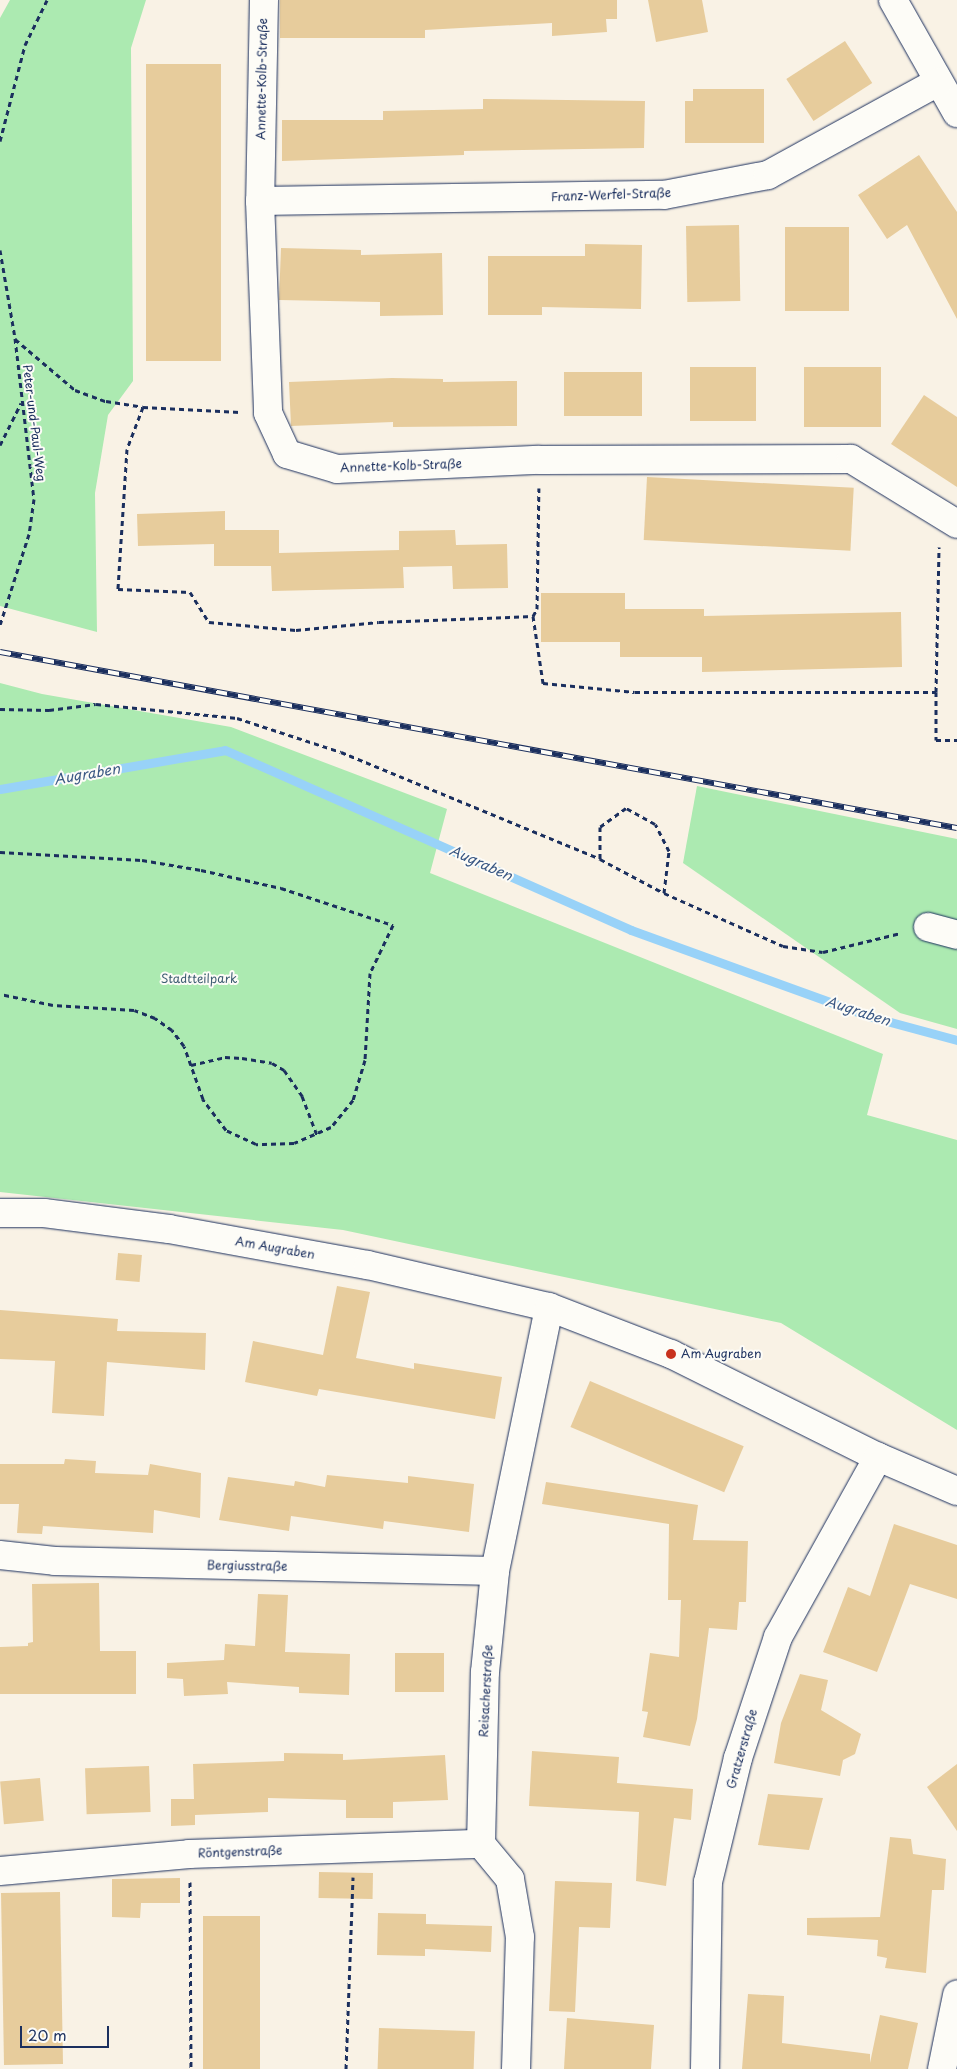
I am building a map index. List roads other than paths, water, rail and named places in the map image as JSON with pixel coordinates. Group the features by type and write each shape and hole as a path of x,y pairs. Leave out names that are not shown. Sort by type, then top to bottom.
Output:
{"street":[{"name":"Annette-Kolb-Straße","path":"264,0 260,201 268,413 287,454 337,469 539,460 851,458 948,519"},
{"path":"892,0 957,112"},
{"name":"Franz-Werfel-Straße","path":"260,201 664,195 768,176 938,82"},
{"path":"928,927 957,935"},
{"name":"Am Augraben","path":"0,1212 44,1213 169,1229 368,1265 549,1307 728,1380 878,1456 957,1491"},
{"name":"Reisacherstraße","path":"481,1844 485,1672 495,1571 549,1307"},
{"name":"Gratzerstraße","path":"705,2069 708,1882 738,1758 778,1637 878,1456"},
{"name":"Bergiusstraße","path":"0,1555 55,1561 495,1571"},
{"path":"481,1844 510,1880 520,1937 516,2069"},
{"name":"Röntgenstraße","path":"0,1871 189,1854 481,1844"},
{"path":"942,2069 957,1995"}],"waterway":[{"name":"Augraben","path":"0,789 225,750 631,930 868,1016 957,1040"}],"railway":[{"path":"0,652 957,828"}],"place":[{"name":"Am Augraben","path":"671,1354"}],"park label":[{"name":"Stadtteilpark","path":"199,979"}]}
